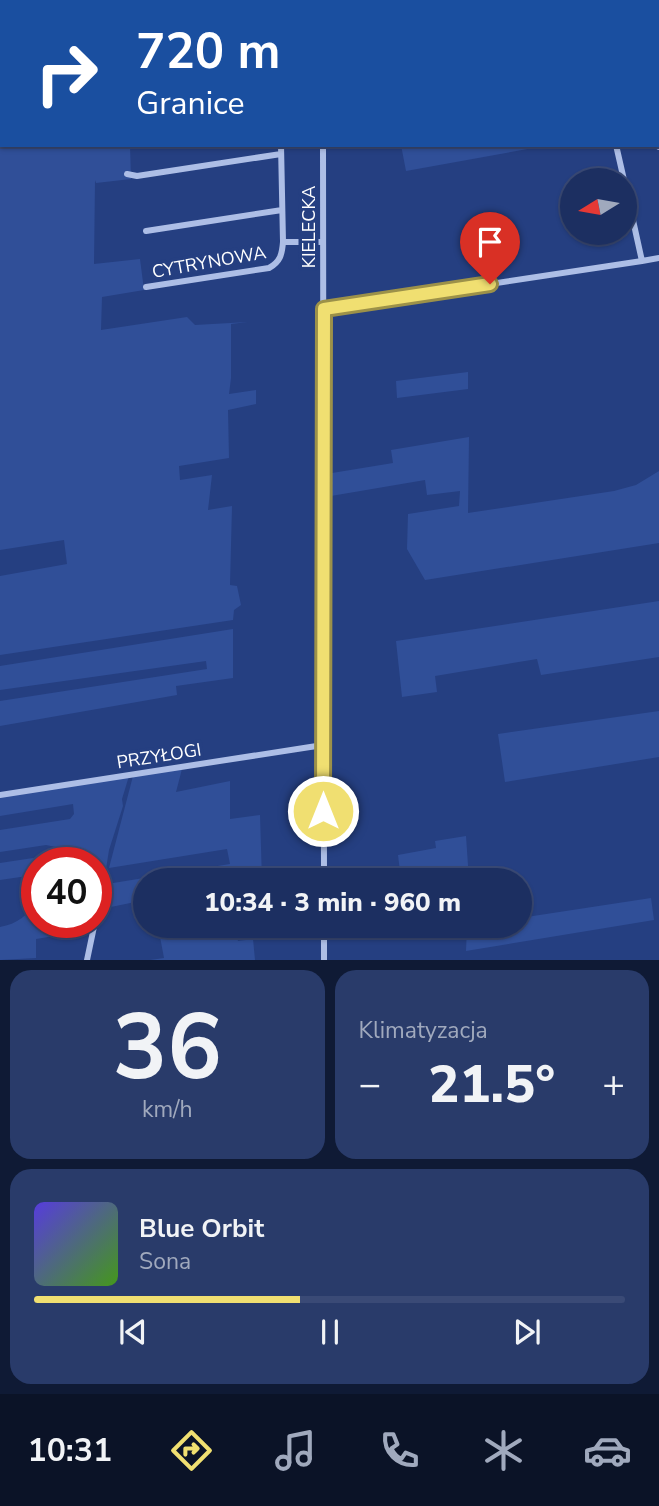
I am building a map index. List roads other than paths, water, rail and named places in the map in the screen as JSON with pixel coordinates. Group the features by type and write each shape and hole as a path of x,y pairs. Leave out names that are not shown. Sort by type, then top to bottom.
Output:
{"street":[{"path":"281,147 283,242 323,242"},
{"name":"KIELECKA","path":"323,147 324,868"},
{"path":"616,147 621,168"},
{"path":"127,174 137,176 281,155"},
{"path":"146,231 282,210"},
{"path":"637,239 642,261"},
{"name":"CYTRYNOWA","path":"146,287 269,268 277,264 282,254 283,242"},
{"path":"324,309 659,258"},
{"name":"PRZYŁOGI","path":"0,796 323,744"},
{"path":"87,960 92,938"},
{"path":"324,938 324,960"}]}
